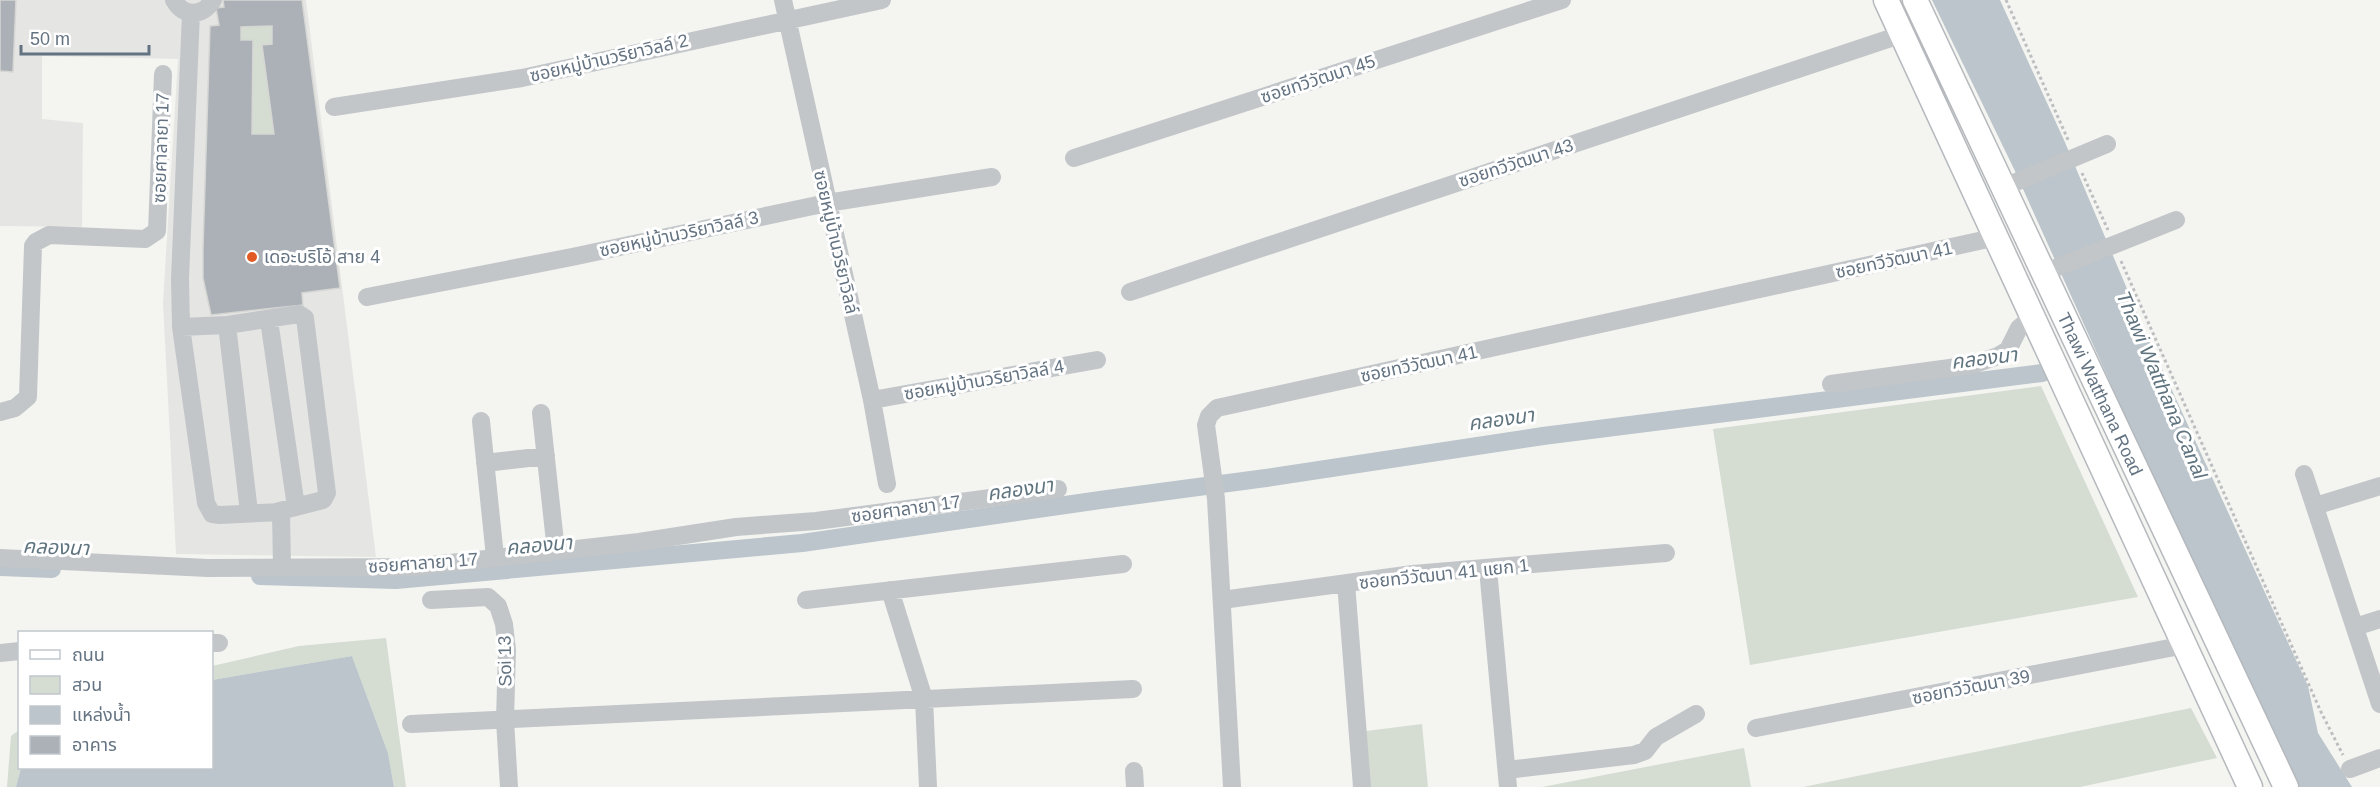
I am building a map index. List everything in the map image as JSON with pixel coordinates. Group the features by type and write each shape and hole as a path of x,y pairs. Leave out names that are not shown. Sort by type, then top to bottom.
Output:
{"main road":[{"name":"Thawi Watthana Road","path":"1886,0 2250,787"},
{"name":"Thawi Watthana Road","path":"1915,0 2012,183 2053,269 2286,787"}],"street":[{"path":"174,0 184,12 191,14 204,10 213,0"},
{"name":"ซอยหมู่บ้านวริยาวิลล์","path":"783,0 872,400 887,484"},
{"name":"ซอยหมู่บ้านวริยาวิลล์ 2","path":"334,107 522,78 882,0"},
{"name":"ซอยทวีวัฒนา 45","path":"1074,158 1562,0"},
{"path":"191,14 180,279 181,327 206,503 212,514 220,515 281,512 282,568"},
{"name":"ซอยทวีวัฒนา 43","path":"1130,292 1903,34"},
{"name":"ซอยศาลายา 17","path":"0,412 15,408 28,397 33,246 36,242 50,235 145,238 154,235 157,231 163,74"},
{"path":"2012,183 2107,144"},
{"name":"ซอยหมู่บ้านวริยาวิลล์ 3","path":"367,297 583,255 827,202 992,177"},
{"path":"2053,269 2176,220"},
{"name":"ซอยทวีวัฒนา 41","path":"1232,787 1216,499 1206,425 1209,416 1217,408 1997,237"},
{"path":"181,327 227,325 298,314 305,318 327,493 323,500 276,512"},
{"path":"1831,384 1972,365 2008,350 2019,328 2033,316"},
{"path":"269,320 296,507"},
{"path":"227,325 249,512"},
{"name":"ซอยหมู่บ้านวริยาวิลล์ 4","path":"872,400 1097,360"},
{"path":"542,413 556,551"},
{"path":"481,421 495,557"},
{"path":"485,463 546,456"},
{"path":"2304,474 2380,704"},
{"path":"2314,506 2380,486"},
{"name":"ซอยศาลายา 17","path":"0,558 208,568 414,567 736,527 816,521 1058,489"},
{"name":"ซอยทวีวัฒนา 41 แยก 1","path":"1222,600 1413,574 1666,554"},
{"path":"806,600 1123,564"},
{"path":"1488,569 1507,778 1634,755 1645,751 1656,737 1696,714"},
{"path":"1346,583 1362,787"},
{"path":"890,590 924,699 928,787"},
{"name":"Soi 13","path":"431,600 488,597 498,606 504,624 507,650 505,720 509,787"},
{"path":"2355,627 2380,619"},
{"name":"ซอยทวีวัฒนา 39","path":"1756,728 2185,645"},
{"path":"0,653 18,651"},
{"path":"411,724 1133,689"},
{"path":"2350,769 2380,758"}],"path":[{"path":"2006,0 2321,712 2350,769"}],"shaded area":[{"name":"เดอะบริโอ้ สาย 4","path":"0,0 306,0 376,557 176,554 163,303 178,59 42,56 42,119 83,123 82,227 0,226"}],"green space":[{"path":"272,26 272,44 262,45 274,134 252,134 253,40 241,40 241,27"},
{"path":"2041,386 2138,597 1750,665 1713,429"},
{"path":"386,638 406,787 394,787 388,753 352,656 213,680 213,666 299,646"},
{"path":"2191,708 2217,758 2080,787 1803,787"},
{"path":"1422,724 1428,787 1370,787 1366,731"},
{"path":"18,731 18,769 21,769 16,787 7,787 11,736"},
{"path":"1744,748 1751,787 1542,787"}],"water":[{"name":"Thawi Watthana Canal","path":"1932,0 2000,0 2064,140 2147,336 2308,686 2318,733 2352,787 2297,787 2176,529 2014,169"},
{"path":"352,656 388,753 394,787 16,787 21,769 213,769 213,680"}],"building":[{"path":"0,0 16,0 13,72 0,71"},
{"path":"223,0 302,0 340,288 302,293 303,305 211,315 203,278 210,26 219,25 216,8 224,7","holes":["272,26 272,44 262,45 274,134 252,134 253,40 241,40 241,27"]}],"waterway":[{"name":"คลองนา","path":"260,576 396,580 802,543 1266,478 1543,436 2042,373"},
{"name":"คลองนา","path":"0,567 52,569"}],"place":[{"name":"เดอะบริโอ้ สาย 4","path":"252,257"}]}
